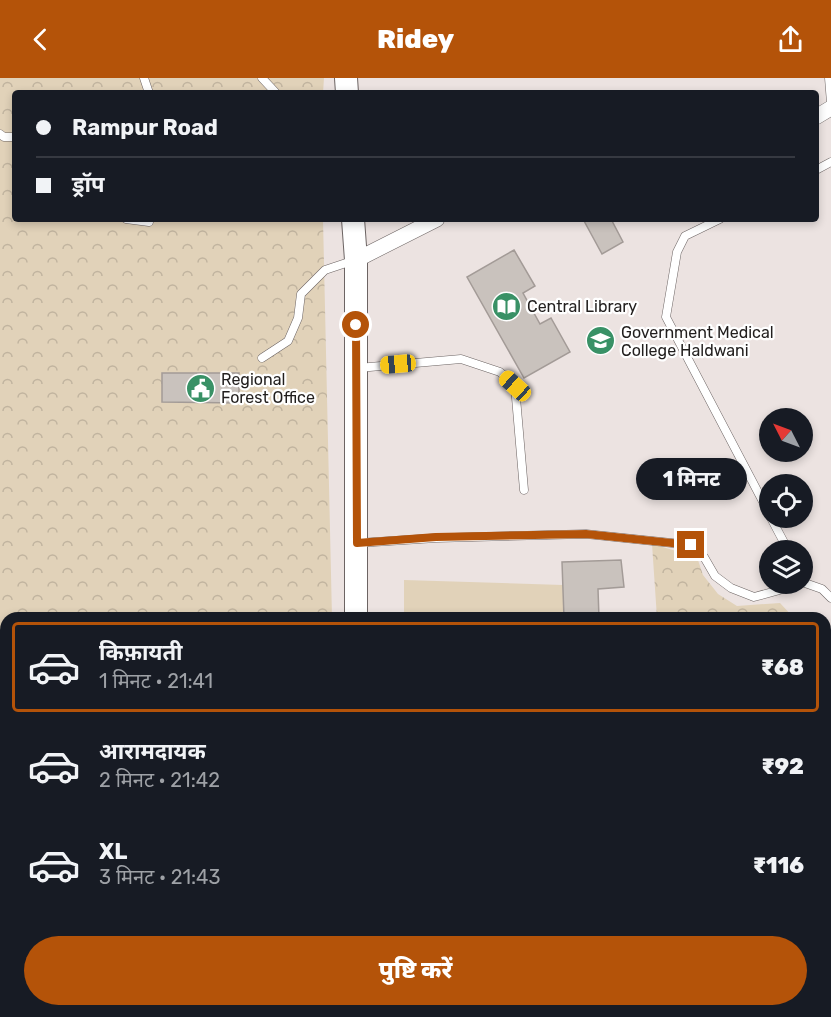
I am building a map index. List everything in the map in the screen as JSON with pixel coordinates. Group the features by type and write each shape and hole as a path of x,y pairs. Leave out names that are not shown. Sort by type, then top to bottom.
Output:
{"main road":[{"path":"353,222 356,260 356,612"}],"street":[{"path":"356,260 431,222"}],"lane":[{"path":"262,78 273,90"},
{"path":"829,78 831,103"},
{"path":"714,222 685,236 676,252 666,316 759,495"},
{"path":"262,358 288,341 298,318 301,294 326,270 356,260"},
{"path":"356,368 461,359 500,372 515,386 524,490"},
{"path":"357,543 436,537 586,534 691,545 704,557 715,576 731,588 754,597 765,594"},
{"path":"813,585 822,589 831,598"},
{"path":"822,589 831,587"}],"green space":[{"path":"0,78 324,78 323,90 12,90 12,222 323,222 332,612 0,612"},
{"path":"652,544 697,557 703,575 718,594 737,606 780,603 788,612 657,612"},
{"path":"404,580 563,585 564,612 404,612"}],"building":[{"path":"585,222 613,222 623,242 602,254"},
{"name":"Central Library","path":"514,250 535,286 523,293 540,324 551,318 570,352 524,378 467,277"},
{"name":"Regional Forest Office","path":"162,373 239,373 239,403 162,402"},
{"path":"621,560 624,587 598,589 599,612 564,612 562,562"}],"place":[{"name":"Central Library","path":"506,306"},
{"name":"Government Medical College Haldwani","path":"600,341"},
{"name":"Regional Forest Office","path":"200,388"}],"route":[{"path":"356,325 357,543 436,537 586,534 691,545"}]}
